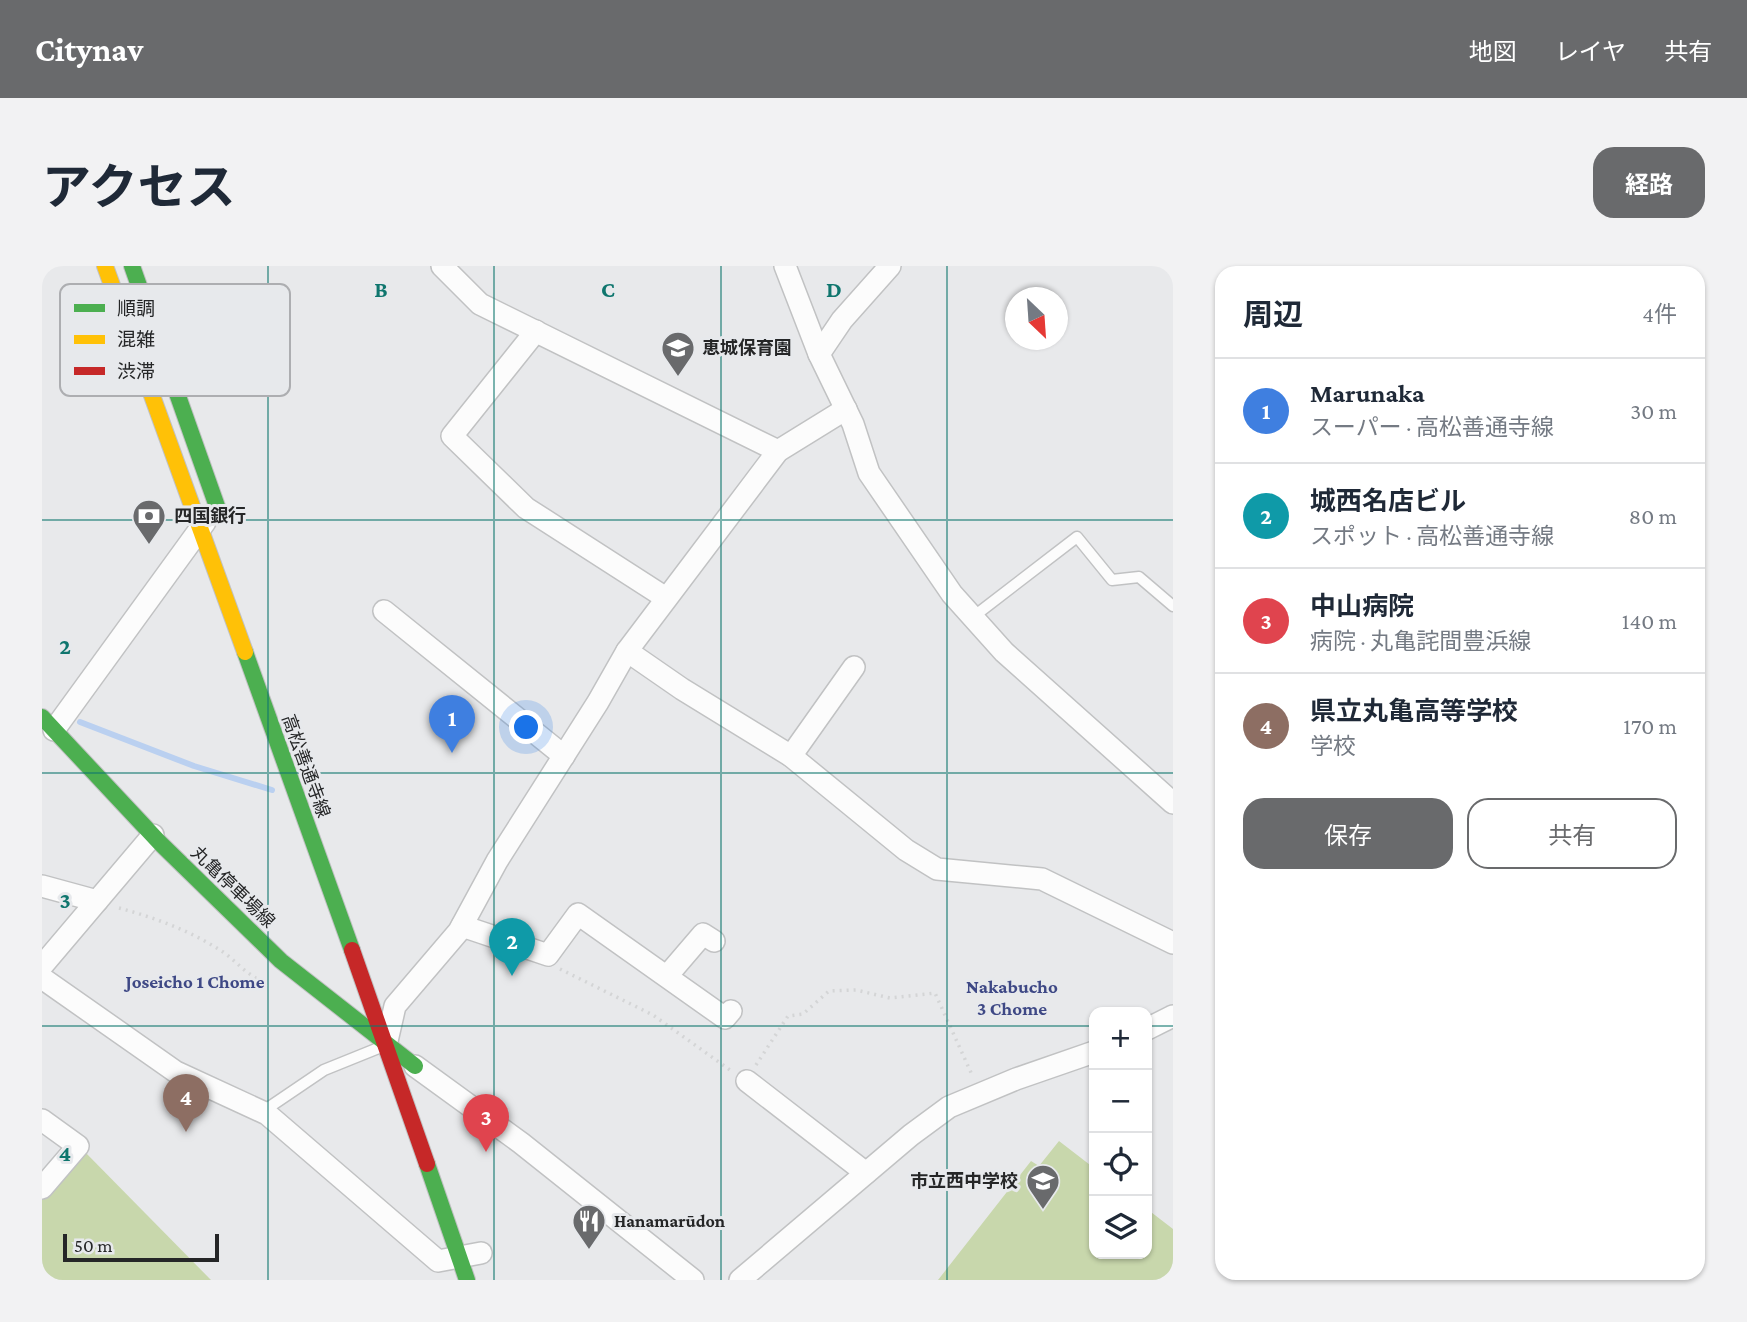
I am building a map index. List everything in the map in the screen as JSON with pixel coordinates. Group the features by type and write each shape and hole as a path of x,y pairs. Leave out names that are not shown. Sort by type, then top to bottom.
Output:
{"main road":[{"name":"高松善通寺線","path":"106,266 112,284"},
{"path":"132,266 138,284"},
{"name":"高松善通寺線","path":"153,396 387,1044 467,1280"},
{"path":"178,396 226,532"},
{"name":"丸亀停車場線","path":"48,724 153,835 282,961 415,1066"},
{"path":"392,998 426,1098"}],"street":[{"path":"442,266 480,304 778,451"},
{"path":"785,266 819,354 846,409 869,473 953,594 1045,690 1173,803"},
{"path":"819,354 842,320 890,266"},
{"path":"536,331 452,436 526,509 666,597"},
{"path":"387,1044 392,998 462,926 497,861 627,650 778,451 846,409"},
{"path":"48,724 216,506"},
{"path":"384,611 564,756"},
{"path":"627,650 682,689 791,756 906,850 937,869 1042,879 1173,943"},
{"path":"791,756 854,667"},
{"path":"42,966 153,835"},
{"path":"42,886 97,901"},
{"path":"462,926 548,955 578,914 725,1017 731,1011"},
{"path":"667,976 703,934 714,941"},
{"path":"42,978 176,1072 262,1112 438,1261 481,1255"},
{"path":"1152,1026 1173,1016"},
{"path":"740,1280 866,1173 950,1107 1089,1054"},
{"path":"415,1066 521,1143 693,1280"},
{"path":"747,1082 866,1173"},
{"path":"42,1120 78,1146 42,1188"}],"lane":[{"path":"974,617 1077,537 1112,580 1139,578 1173,606"},
{"path":"262,1112 324,1070 387,1044"}],"path":[{"path":"97,901 161,920 226,954 256,978 282,961"},
{"path":"548,955 551,964 653,1015 747,1082 788,1016 803,1014 830,991 856,990 890,998 935,993 980,1094"}],"green space":[{"name":"市立西中学校","path":"1059,1141 1089,1164 1089,1259 1152,1259 1152,1213 1173,1229 1173,1280 938,1280 1031,1161 1039,1166"},
{"path":"83,1150 211,1280 42,1280 42,1198"}],"waterway":[{"path":"80,722 194,766 272,790"}],"traffic: fast":[{"path":"132,266 138,284"},
{"path":"178,396 219,512"},
{"path":"245,652 352,950"},
{"path":"42,717 160,843 281,961 415,1066"},
{"path":"427,1164 467,1280"}],"traffic: slow":[{"path":"105,266 112,284"},
{"path":"152,396 245,652"}],"traffic: jam":[{"path":"352,950 427,1164"}],"place":[{"name":"恵城保育園","path":"678,378"},
{"name":"四国銀行","path":"149,546"},
{"name":"Marunaka","path":"452,753"},
{"name":"城西名店ビル","path":"512,976"},
{"name":"県立丸亀高等学校","path":"186,1132"},
{"name":"中山病院","path":"486,1152"},
{"name":"市立西中学校","path":"1043,1211"},
{"name":"Hanamarūdon","path":"589,1251"}],"district":[{"name":"Joseicho 1 Chome","path":"195,981"},
{"name":"Nakabucho 3 Chome","path":"1012,997"}]}
